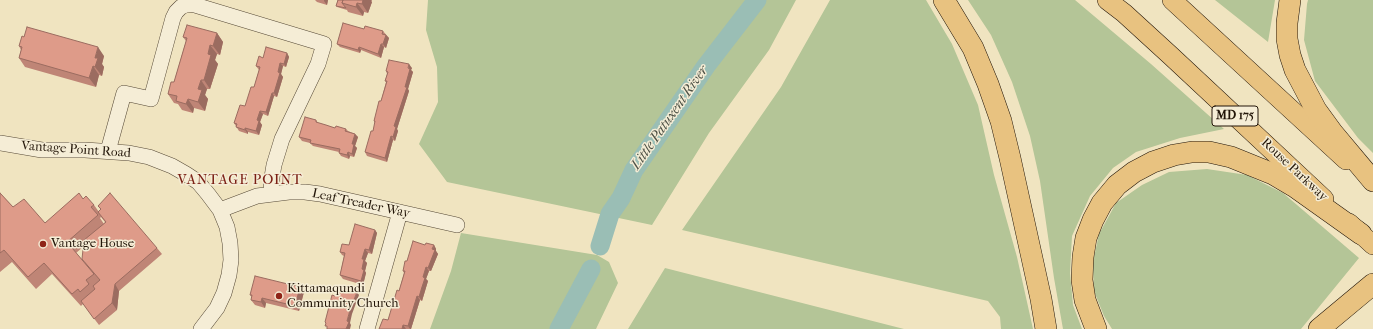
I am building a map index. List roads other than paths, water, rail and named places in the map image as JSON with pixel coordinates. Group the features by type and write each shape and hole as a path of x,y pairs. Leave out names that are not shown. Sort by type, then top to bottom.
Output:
{"highway":[{"path":"944,0 973,48 1001,121 1041,299 1046,329"},
{"path":"1290,0 1287,23 1287,39 1295,70 1316,110 1332,132 1373,181"},
{"path":"1096,329 1085,300 1082,280 1086,238 1093,220 1102,203 1117,185 1134,172 1153,162 1174,155 1192,152 1209,152 1230,156 1251,164 1273,174 1295,187 1367,240"},
{"path":"1319,329 1373,284"},
{"path":"1335,329 1373,284"}],"main road":[{"name":"Rouse Parkway","path":"1107,0 1124,13 1171,56 1367,240"},
{"path":"1172,0 1373,185"}],"street":[{"path":"108,151 124,93 151,99 173,18 181,7 188,4 195,5 324,44 318,64 282,139 274,165 271,183 272,193"},
{"name":"Vantage Point Road","path":"0,143 42,150 108,151 129,153 149,157 172,166 198,182 220,210 227,226 231,260 224,293 216,308 201,329"},
{"name":"Leaf Treader Way","path":"220,210 257,196 289,192 320,194 457,225"},
{"path":"367,329 400,212"}],"waterway":[{"name":"Little Patuxent River","path":"600,246 610,214 621,198 634,170 706,66 757,0"},
{"name":"Little Patuxent River","path":"559,329 591,269"}],"place":[{"name":"Vantage House","path":"43,244"},
{"name":"Kittamaqundi Community Church","path":"279,296"}],"district":[{"name":"VANTAGE POINT","path":"240,181"}]}
